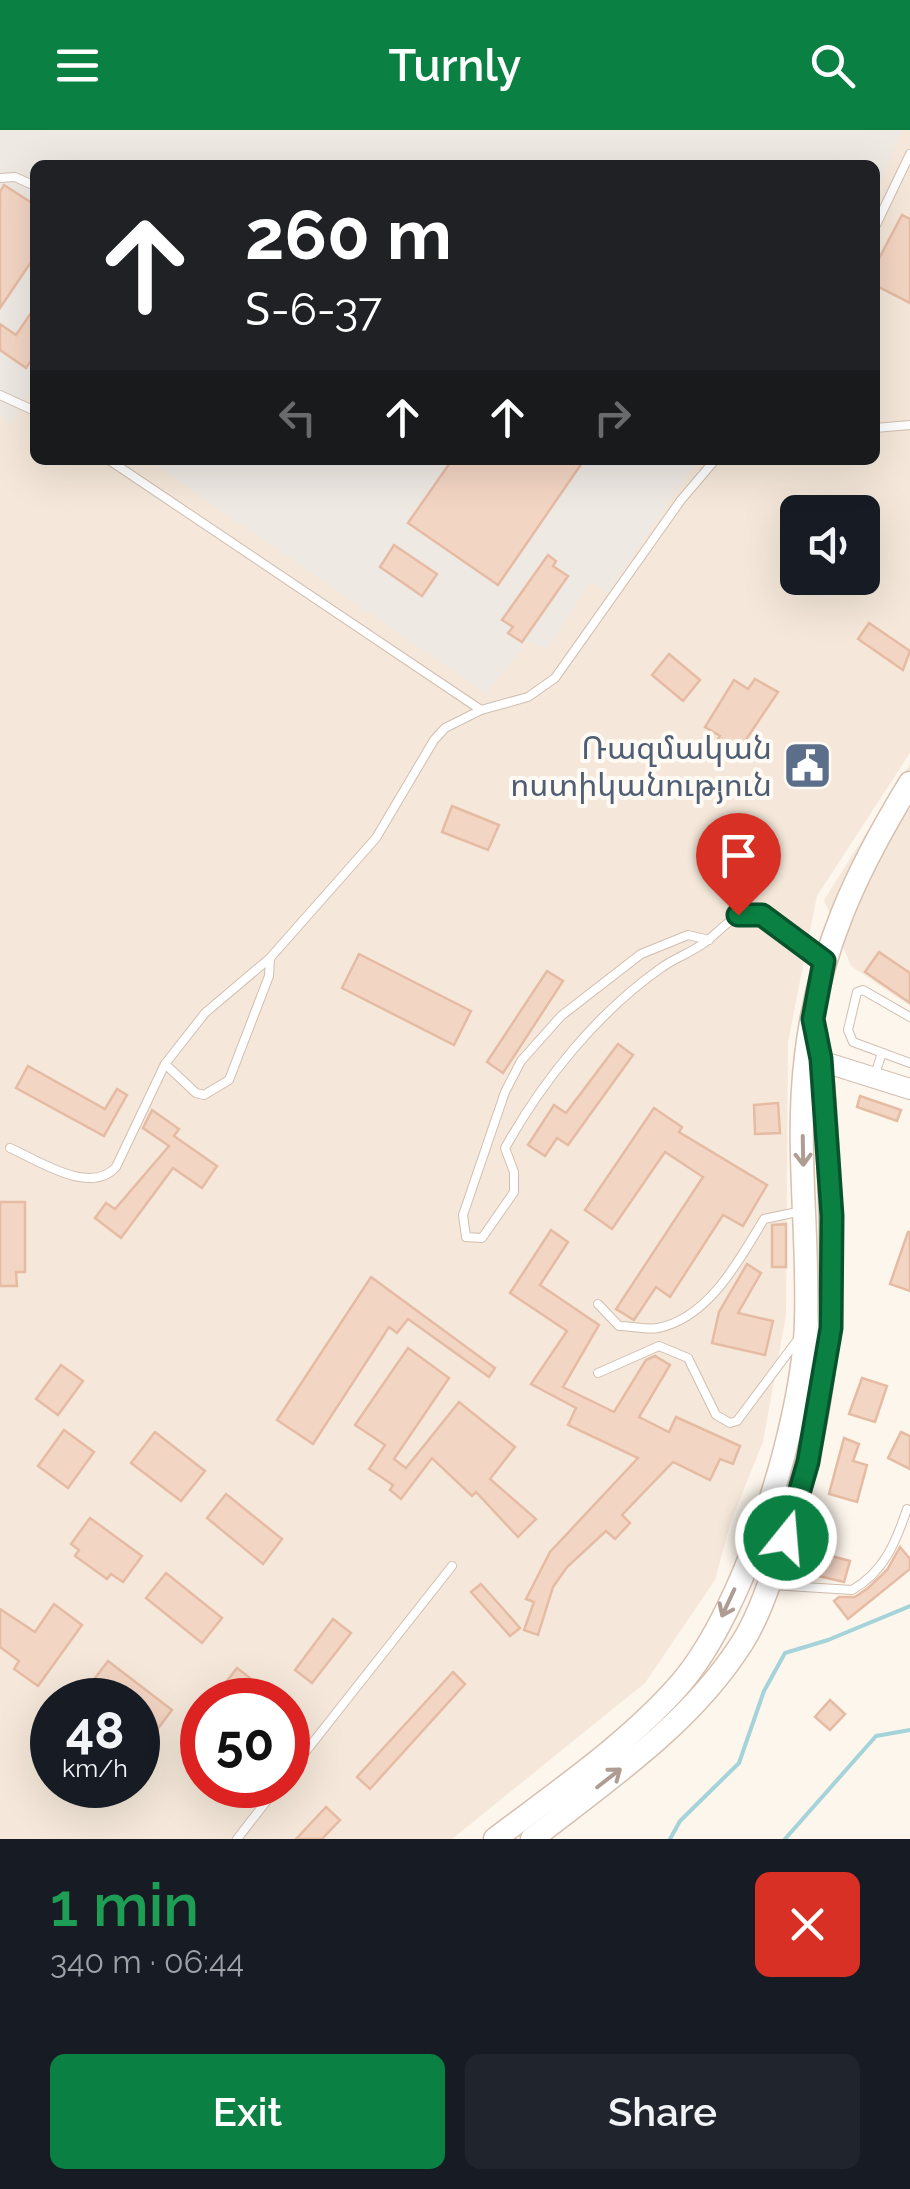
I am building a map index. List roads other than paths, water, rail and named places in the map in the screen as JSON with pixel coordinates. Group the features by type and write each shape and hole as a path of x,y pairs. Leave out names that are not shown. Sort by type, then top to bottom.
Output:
{"main road":[{"path":"496,1839 525,1834 659,1739 699,1700 744,1641 769,1585 808,1462 831,1328 832,1216 813,1058 813,1019 824,961 845,898 910,783"},
{"path":"525,1834 683,1680 715,1631 741,1575 784,1454 806,1326 807,1210 802,1149 813,1058"},
{"path":"806,1326 831,1328"}],"street":[{"path":"813,1058 910,1088"}],"lane":[{"path":"880,217 910,154"},
{"path":"0,178 30,184"},
{"path":"0,395 30,409"},
{"path":"880,428 910,425"},
{"path":"116,465 481,710"},
{"path":"10,1148 71,1175 90,1179 108,1176 116,1167 165,1064 205,1014 270,958 376,838 434,740 445,728 481,710 528,696 555,678 710,465"},
{"path":"709,940 688,935 641,954 561,1016 521,1061 504,1092 462,1215 466,1236 482,1238 514,1192 515,1181 505,1148 553,1076 617,1002 664,966 709,940 738,915 762,915 824,961"},
{"path":"165,1064 196,1093 204,1095 229,1080 269,976 270,958"},
{"path":"910,1017 871,992 857,992 849,1036 853,1042 910,1063"},
{"path":"874,1077 882,1053"},
{"path":"598,1304 619,1326 658,1328 693,1313 733,1270 764,1219 807,1210"},
{"path":"598,1373 659,1346 688,1358 716,1415 730,1423 737,1421 806,1326"},
{"path":"769,1585 852,1590 877,1571 896,1543 907,1509"},
{"path":"310,1746 452,1566"},
{"path":"237,1839 261,1808"}],"waterway":[{"path":"670,1839 680,1821 739,1763 764,1691 785,1653 910,1606"},
{"path":"785,1839 876,1736 910,1730"}],"place":[{"name":"Ռազմական ոստիկանություն","path":"807,765"}]}
